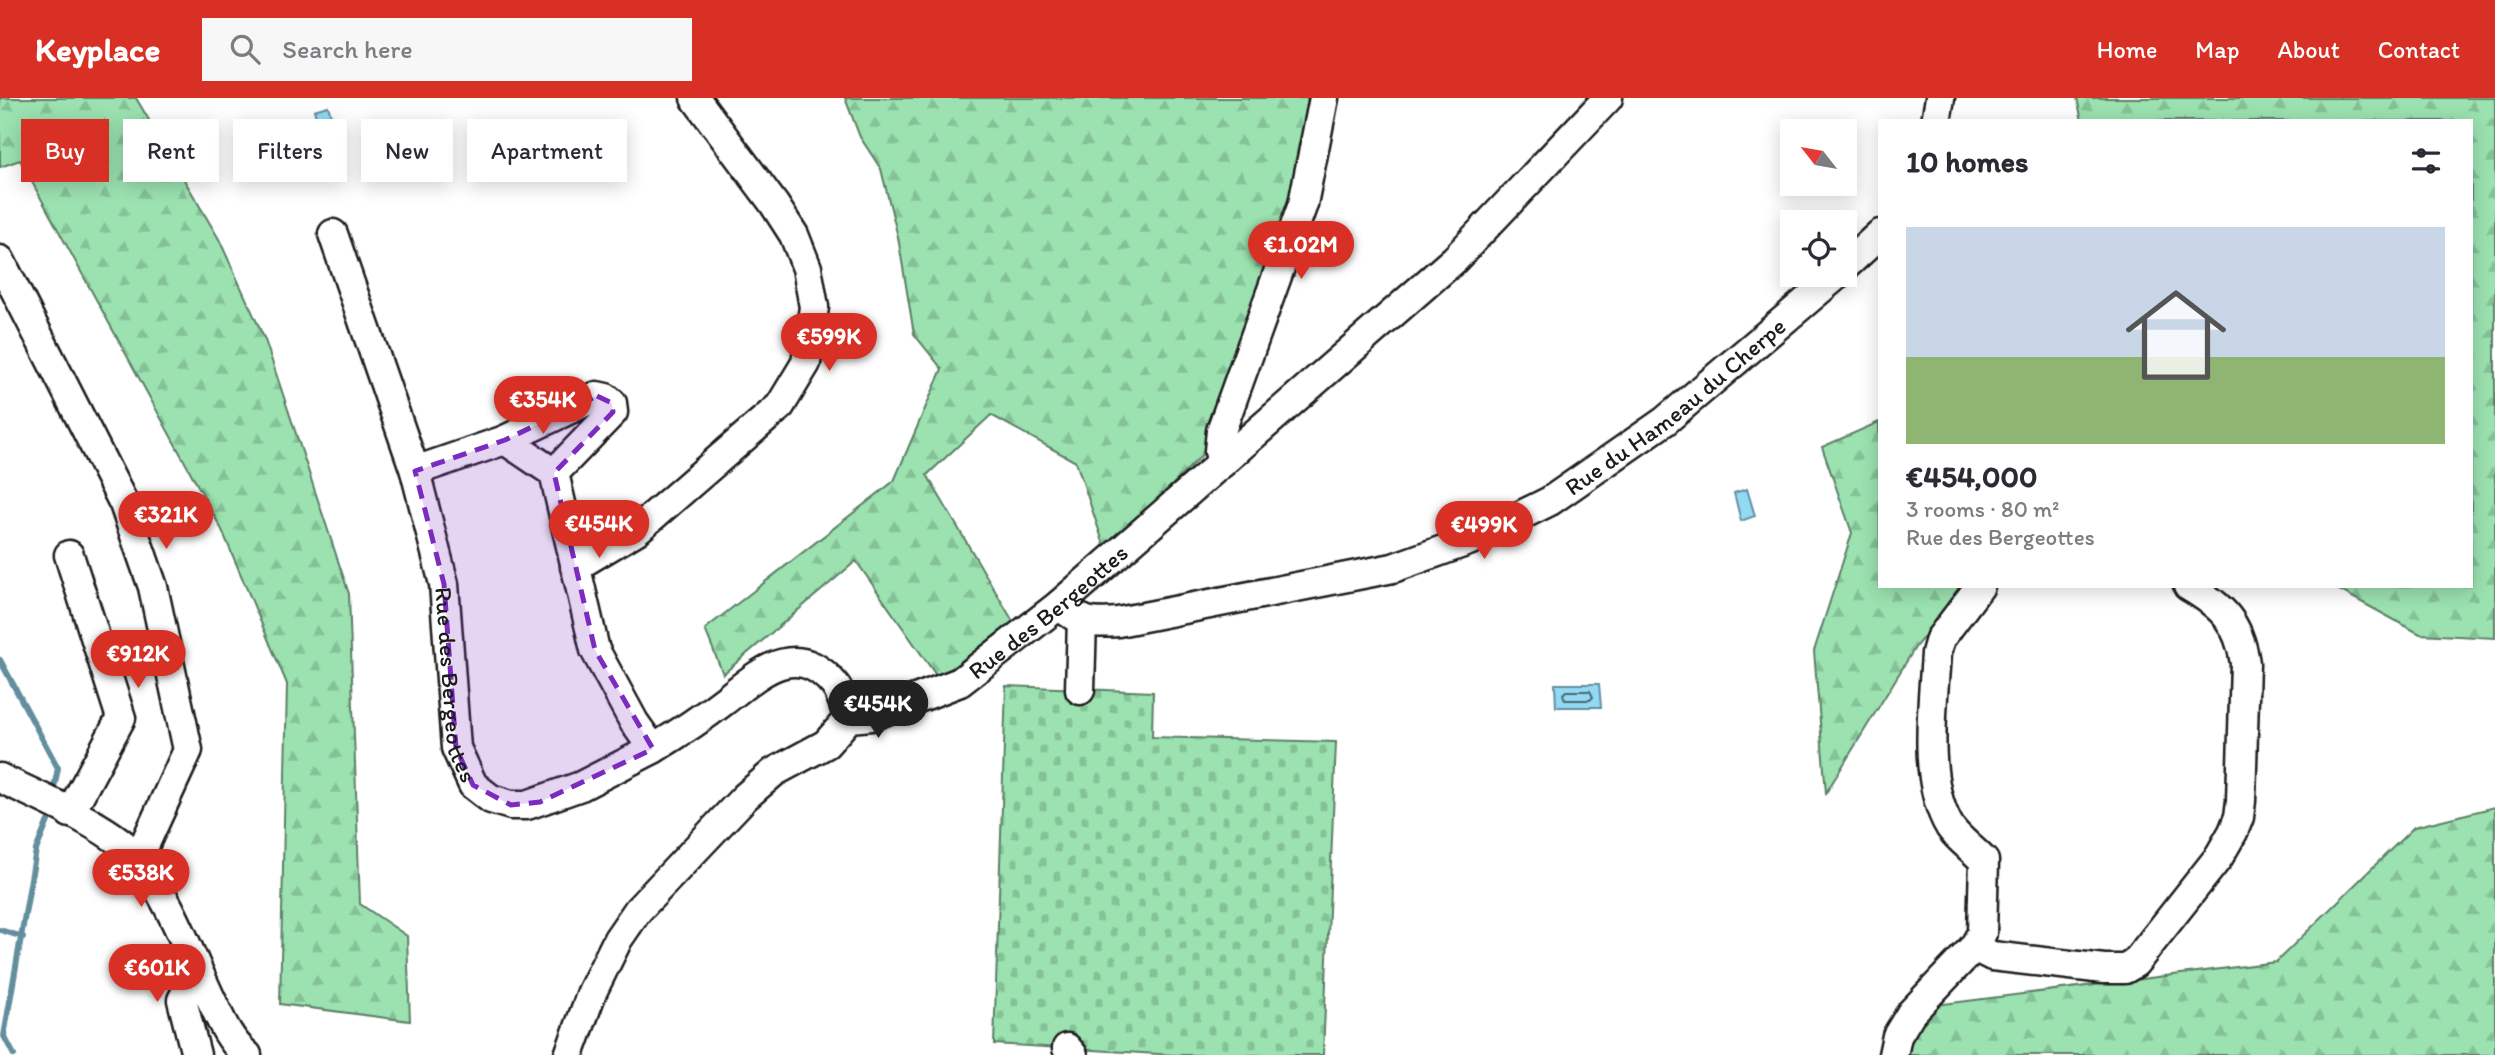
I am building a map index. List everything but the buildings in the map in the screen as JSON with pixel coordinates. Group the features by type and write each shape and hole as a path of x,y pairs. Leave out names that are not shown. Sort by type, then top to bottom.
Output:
{"street":[{"path":"575,567 636,530 780,406 806,363 814,307 807,268 794,235 695,98"},
{"path":"1324,98 1303,204 1221,431 1219,451 1222,463 1455,259 1608,98"},
{"path":"1936,119 1940,98"},
{"name":"Rue des Bergeottes","path":"333,234 415,471 444,584 456,748 473,785 491,799 512,805 527,805 581,786 653,749 689,728 774,665 791,661 813,666 835,685 849,718 871,716 960,682 1071,612 1222,463"},
{"path":"1857,255 1878,236"},
{"path":"0,260 124,504 153,587 188,751 138,859"},
{"name":"Rue du Hameau du Cherpe","path":"1071,612 1092,624 1118,622 1393,568 1471,540 1550,501 1665,421 1823,287"},
{"path":"415,471 505,440 597,396 606,398 612,403 613,412 554,473"},
{"path":"505,440 554,473 595,650 653,749"},
{"path":"69,555 121,718 70,813"},
{"path":"1893,1055 1897,1036 1911,1013 1974,947 1982,933 1984,861 1951,828 1936,795 1932,756 1936,653 1940,639 1978,588"},
{"path":"1974,947 1993,956 2125,969 2134,963 2218,858 2233,832 2241,801 2245,663 2235,627 2224,611 2191,588"},
{"path":"1071,612 1080,690"},
{"path":"569,1055 592,992 618,939 638,910 745,797 774,772 826,744 849,718"},
{"path":"0,778 70,813 117,841 138,859 168,907 225,1028 239,1049 247,1055"},
{"path":"196,1055 181,1000 190,985 201,978"}],"highlighted area":[{"path":"597,396 612,403 613,412 554,473 595,650 653,749 540,802 511,805 473,785 456,748 444,584 415,471 505,440"}],"green space":[{"path":"0,98 136,98 148,119 123,119 123,182 185,182 219,239 265,340 349,594 360,904 407,936 410,1021 280,1004 287,684 222,530 32,182 109,182 109,119 21,119 21,162 0,167"},
{"path":"845,98 1324,98 1303,204 1204,453 1106,551 1076,462 991,415 927,475 1014,623 938,678 856,561 723,674 705,629 894,481 942,369 914,334 898,237 881,169 860,137"},
{"path":"2077,98 2495,98 2495,638 2420,634 2336,588 2473,588 2473,119 2082,119"},
{"path":"1878,422 1878,588 1965,588 1916,646 1826,793 1814,651 1852,533 1822,447"},
{"path":"1006,686 1153,692 1152,737 1336,742 1323,1055 1174,1055 994,1044"},
{"path":"2495,807 2495,1055 1904,1055 1904,1042 1936,1005 2276,962 2414,827"}],"water":[{"path":"328,106 332,119 317,119 314,110"},
{"path":"1747,489 1755,516 1741,521 1734,493"},
{"path":"1555,684 1599,684 1601,707 1556,707"}],"waterway":[{"path":"0,660 58,768 54,788"},
{"path":"14,1055 4,1036 36,850 48,821"},
{"path":"0,930 23,937"}]}
